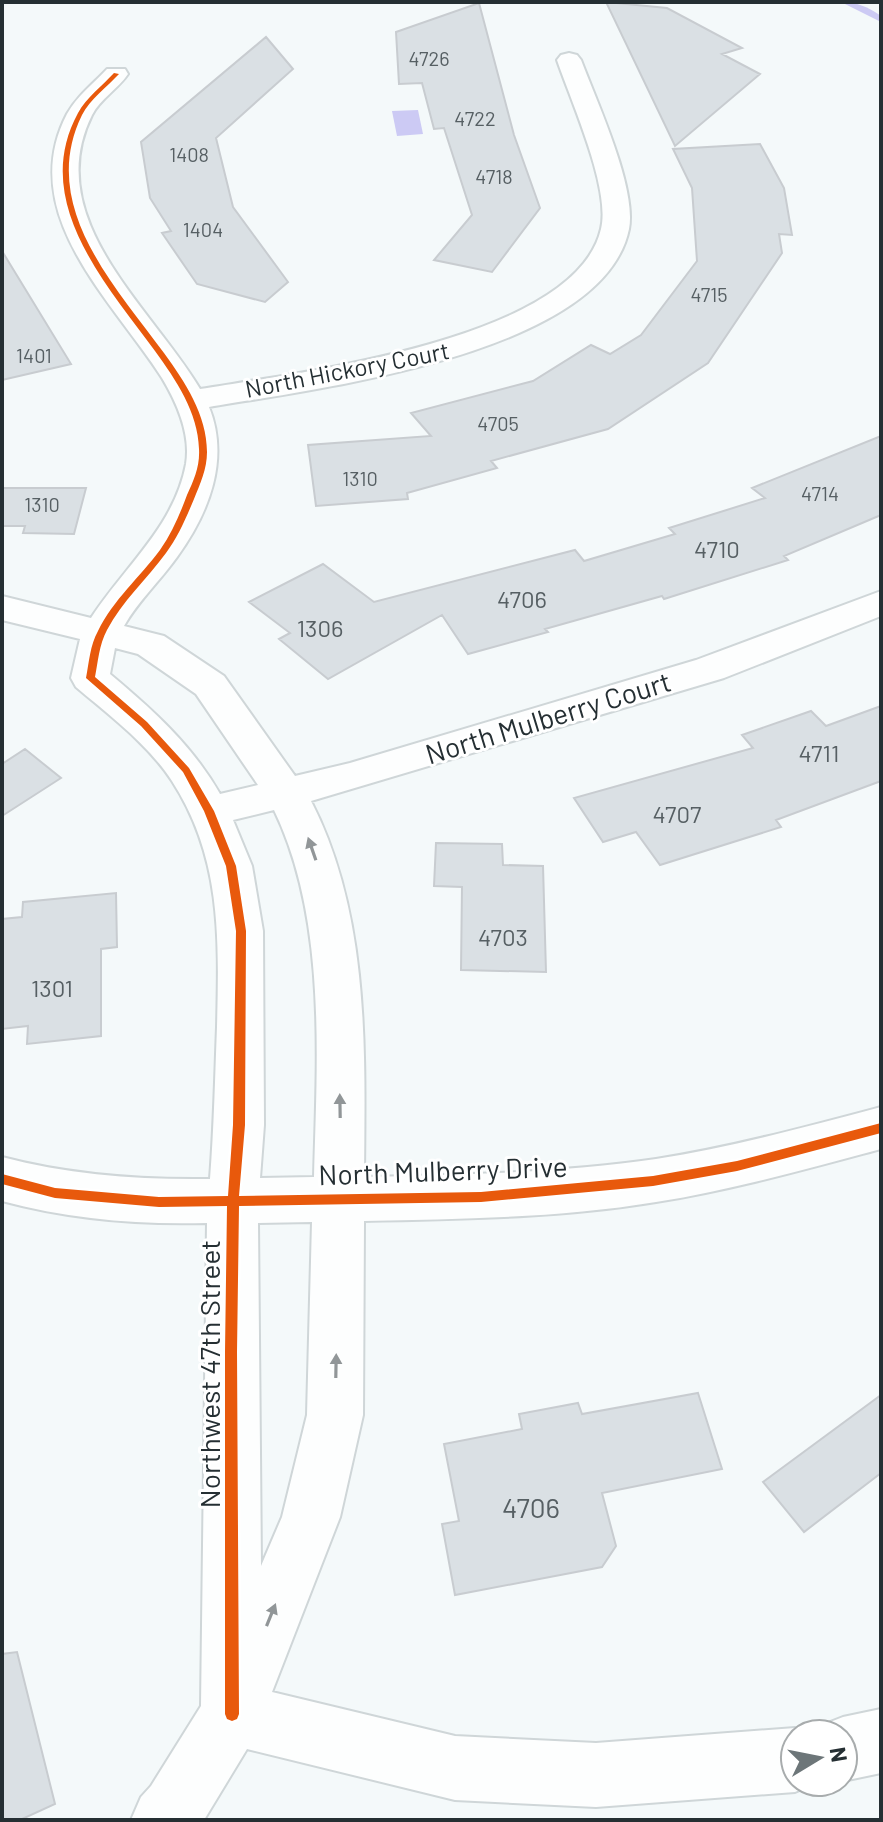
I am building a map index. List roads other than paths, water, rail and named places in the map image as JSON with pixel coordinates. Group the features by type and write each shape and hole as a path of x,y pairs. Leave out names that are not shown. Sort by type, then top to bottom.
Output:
{"street":[{"name":"North Hickory Court","path":"192,400 432,355 531,318 579,287 608,251 615,230 615,198 569,60"},
{"path":"116,74 90,100 70,137 64,168 67,200 78,233 96,264 192,400"},
{"name":"Northwest 47th Street","path":"192,400 201,429 203,462 193,492 166,548 120,602 100,634 90,678 144,724 186,770 209,811 231,866 241,931 239,1125 233,1202 232,1714"},
{"name":"North Mulberry Court","path":"209,811 287,795 710,669 881,603"},
{"path":"2,608 151,645 210,685 287,795 308,837 321,877 338,993 340,1197 335,1415 311,1517 232,1714 174,1809 164,1820"},
{"name":"North Mulberry Drive","path":"2,1179 55,1193 159,1202 481,1197 653,1181 750,1163 881,1128"},
{"path":"232,1714 455,1768 596,1775 779,1761"},
{"path":"859,1746 881,1741"}],"water":[{"path":"418,110 423,134 397,136 392,111"}],"waterway":[{"path":"845,2 867,10 881,20"}]}
